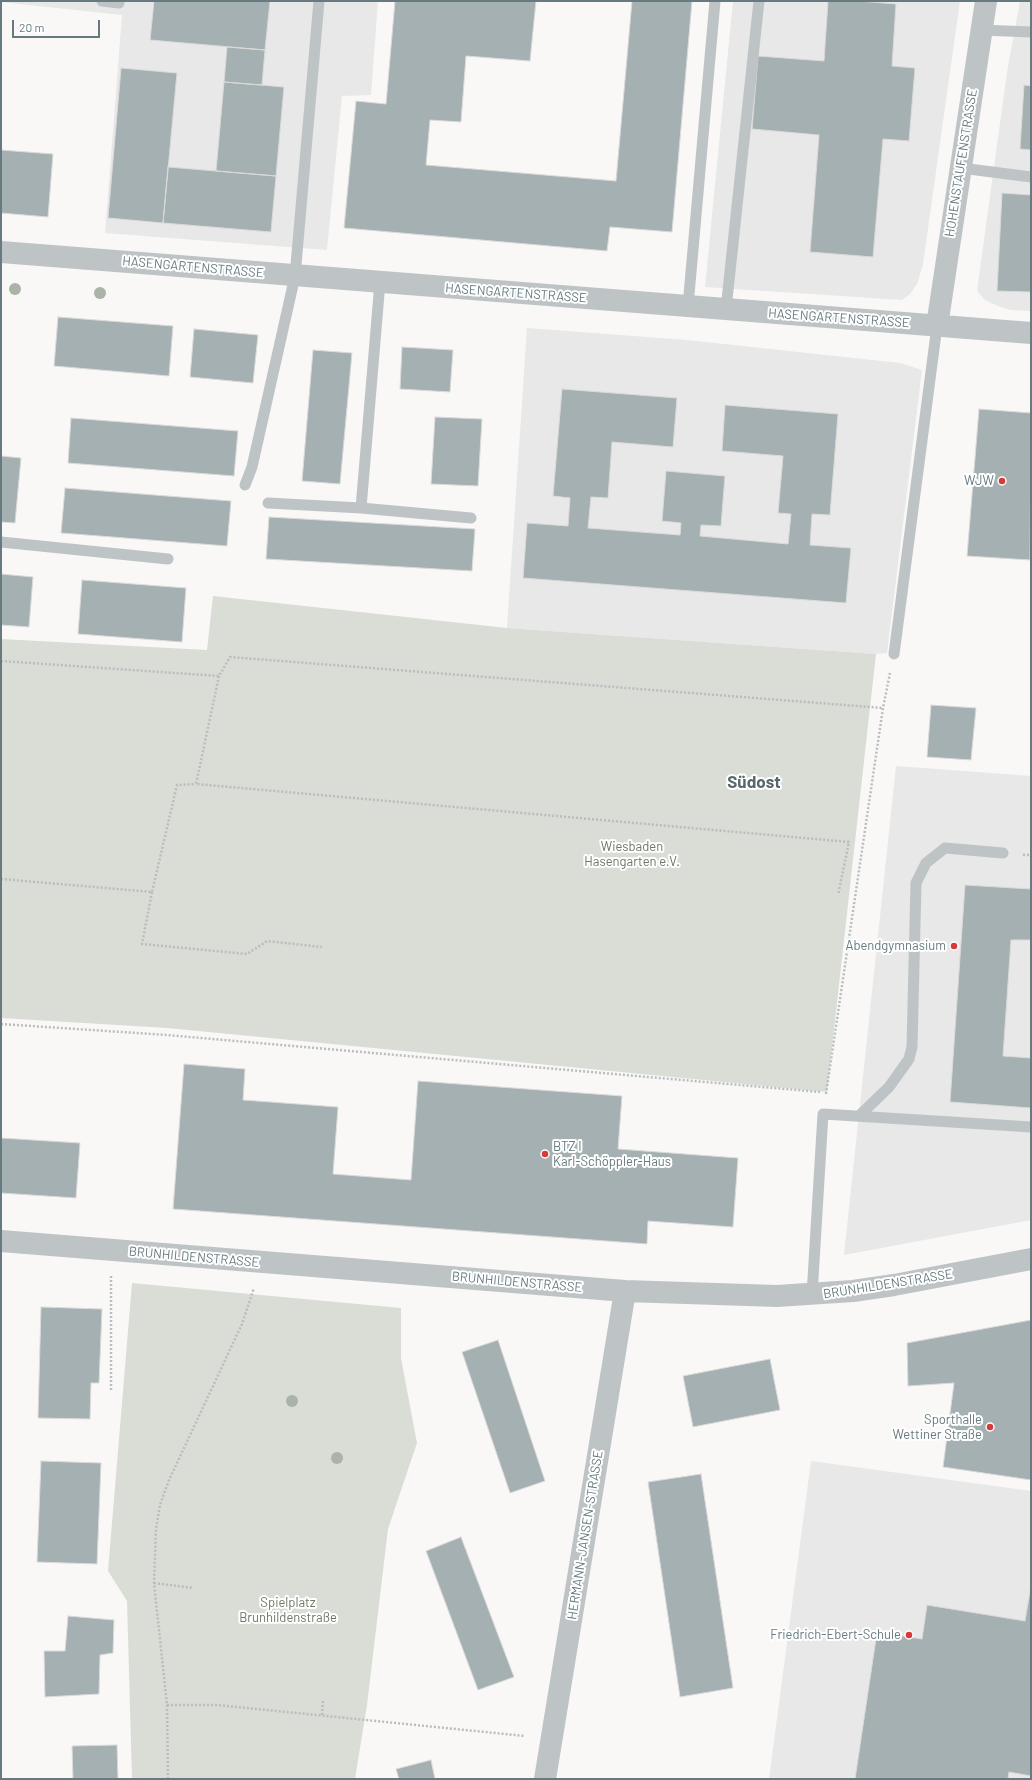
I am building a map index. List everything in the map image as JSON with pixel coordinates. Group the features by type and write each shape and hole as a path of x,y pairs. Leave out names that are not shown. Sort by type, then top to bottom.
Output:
{"street":[{"name":"HOHENSTAUFENSTRASSE","path":"937,326 986,1"},
{"name":"HASENGARTENSTRASSE","path":"1,252 1031,333"},
{"name":"BRUNHILDENSTRASSE","path":"1,1241 625,1291 742,1295 812,1295 853,1291 894,1285 1031,1259"},
{"name":"HERMANN-JANSEN-STRASSE","path":"545,1779 625,1291"}],"lane":[{"path":"102,1 119,3"},
{"path":"245,485 252,467 295,276 320,1"},
{"path":"688,306 715,1"},
{"path":"726,310 759,1"},
{"path":"981,30 1031,32"},
{"path":"961,168 1031,177"},
{"path":"361,508 380,282"},
{"path":"894,654 937,326"},
{"path":"268,503 361,508 470,518"},
{"path":"1,542 168,559"},
{"path":"859,1116 889,1087 909,1059 912,1047 916,882 926,863 945,848 1003,853"},
{"path":"812,1295 823,1114 1031,1127"}],"path":[{"path":"823,1114 883,708 894,654"},
{"path":"196,784 219,676 230,657 883,708"},
{"path":"1,661 219,676"},
{"path":"322,947 267,941 247,954 142,944 152,892 177,785 196,784 849,842 838,894"},
{"path":"1,879 152,892"},
{"path":"1,1024 167,1035 827,1092"},
{"path":"111,1250 111,1392"},
{"path":"168,1779 167,1705 154,1583 156,1529 160,1505 169,1480 242,1324 262,1262"},
{"path":"154,1583 194,1588"},
{"path":"322,1715 323,1699"},
{"path":"167,1705 217,1705 552,1739"}],"shaded area":[{"path":"1,1 378,1 371,95 342,96 327,250 105,233 122,15"},
{"path":"733,1 960,1 923,264 917,284 910,294 902,300 705,287"},
{"path":"1020,1 1031,1 1031,311 1010,310 998,306 985,300 977,291 1007,72"},
{"path":"527,328 687,340 900,363 922,370 887,653 876,654 507,628"},
{"name":"Abendgymnasium","path":"896,766 1031,776 1031,1220 844,1255"},
{"name":"Friedrich-Ebert-Schule","path":"811,1461 1031,1491 1031,1779 769,1779"}],"green space":[{"name":"Wiesbaden Hasengarten e.V.","path":"213,596 507,628 876,654 827,1092 167,1028 1,1018 1,639 207,650"},
{"name":"Spielplatz Brunhildenstraße","path":"132,1283 401,1308 401,1358 417,1443 388,1529 367,1705 355,1779 132,1779 127,1601 108,1571"}],"building":[{"path":"154,1 270,1 265,50 150,40"},
{"path":"395,1 536,1 530,61 466,56 461,122 430,120 426,165 616,181 632,1 692,1 672,232 610,227 607,251 344,228 356,101 386,104"},
{"path":"828,1 858,1 896,4 892,66 915,68 909,141 883,139 873,257 810,252 819,135 752,129 758,56 824,61"},
{"path":"227,47 265,50 262,85 224,82"},
{"path":"121,68 177,73 163,223 108,218"},
{"path":"224,82 284,87 276,176 216,171"},
{"path":"1024,85 1031,86 1031,150 1020,149"},
{"path":"1,150 53,154 48,217 1,213"},
{"path":"168,167 276,176 271,232 163,223"},
{"path":"1002,193 1031,195 1031,292 997,291"},
{"path":"58,317 173,326 169,376 54,366"},
{"path":"194,329 258,335 253,383 190,377"},
{"path":"402,347 453,350 450,392 400,389"},
{"path":"313,350 352,353 340,484 302,481"},
{"path":"562,389 677,398 673,447 612,442 608,498 591,497 588,528 680,535 681,523 662,521 666,471 725,476 721,526 701,525 700,536 788,544 791,514 778,513 783,456 722,451 725,405 838,414 830,515 812,514 810,545 851,548 846,603 523,578 527,523 568,526 570,498 553,496"},
{"name":"WJW","path":"979,409 1031,413 1030,560 967,556"},
{"path":"435,417 482,419 478,486 431,484"},
{"path":"71,418 238,431 234,476 68,463"},
{"path":"1,456 21,458 15,523 1,522"},
{"path":"65,488 231,501 227,546 61,533"},
{"path":"269,517 475,529 472,571 266,559"},
{"path":"1,574 33,577 29,627 1,625"},
{"path":"82,580 186,588 182,642 78,634"},
{"path":"931,705 976,708 971,760 927,757"},
{"path":"965,885 1031,889 1031,940 1011,940 1003,1056 1031,1058 1031,1108 950,1102"},
{"name":"BTZ I Karl-Schöppler-Haus","path":"184,1064 245,1069 243,1100 338,1107 333,1174 411,1180 418,1081 622,1096 618,1149 738,1158 733,1227 648,1221 647,1244 173,1209"},
{"path":"1,1138 80,1143 76,1198 1,1193"},
{"path":"41,1307 102,1309 99,1383 91,1383 90,1419 38,1418"},
{"name":"Sporthalle Wettiner Straße","path":"1031,1320 1031,1480 943,1467 954,1383 908,1386 907,1343"},
{"path":"498,1340 545,1481 510,1493 462,1352"},
{"path":"770,1359 780,1410 693,1427 683,1376"},
{"path":"41,1461 101,1463 97,1564 37,1562"},
{"path":"701,1474 733,1688 680,1697 648,1482"},
{"path":"461,1537 514,1677 478,1690 426,1551"},
{"path":"1031,1585 1031,1776 1009,1772 1008,1779 855,1779 877,1632 922,1639 927,1605 1025,1621"},
{"path":"68,1616 114,1620 113,1653 100,1655 99,1694 45,1697 44,1651 65,1651"},
{"path":"117,1745 118,1779 73,1779 72,1746"},
{"path":"431,1760 435,1779 399,1779 396,1769"}],"place":[{"name":"WJW","path":"1002,481"},
{"name":"Abendgymnasium","path":"954,946"},
{"name":"BTZ I Karl-Schöppler-Haus","path":"545,1154"},
{"name":"Sporthalle Wettiner Straße","path":"990,1427"},
{"name":"Friedrich-Ebert-Schule","path":"909,1635"}],"district":[{"name":"Südost","path":"754,782"}]}
